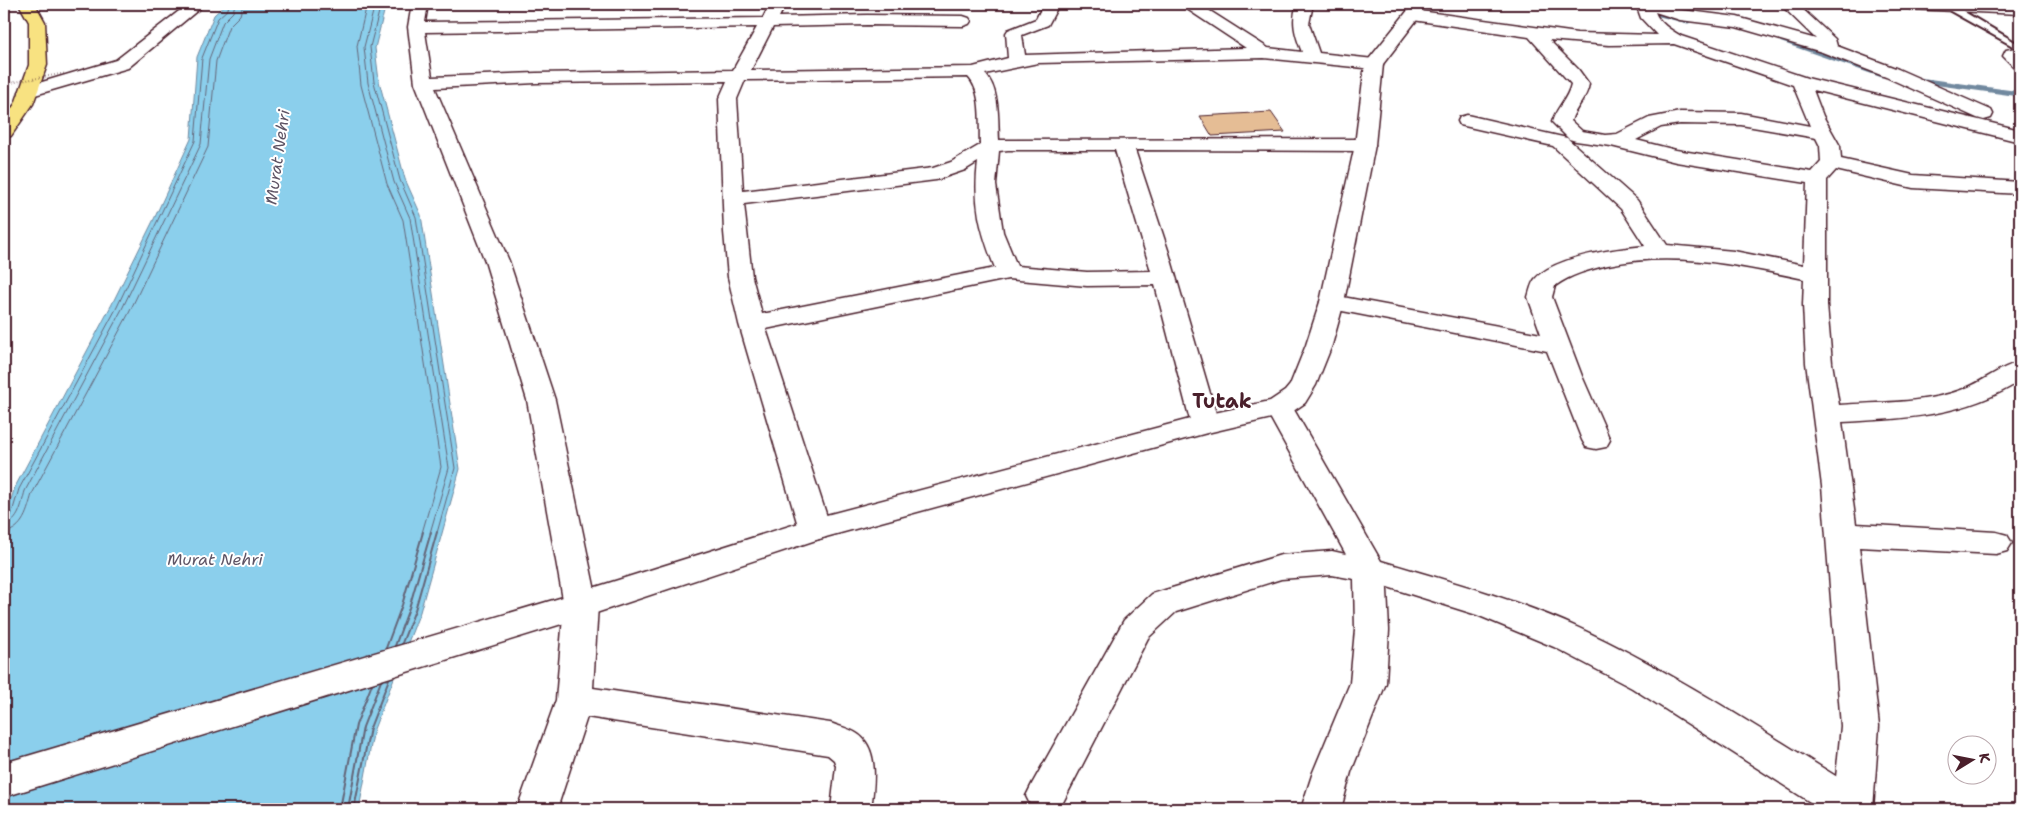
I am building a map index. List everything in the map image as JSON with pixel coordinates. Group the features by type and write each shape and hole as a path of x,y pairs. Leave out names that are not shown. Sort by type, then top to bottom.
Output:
{"main road":[{"path":"4,132 24,104 15,90 38,66 37,22 27,4"}],"street":[{"path":"15,90 101,72 122,64 197,4"},
{"path":"1189,4 1264,53"},
{"path":"1305,4 1300,18 1313,58"},
{"path":"1788,4 1824,36 1830,43 1828,48"},
{"path":"1910,4 2020,9"},
{"path":"4,780 582,605 815,529 1205,424 1279,408 1295,396 1303,385 1319,346 1332,302 1365,145 1374,64 1417,9 1533,32 1624,40 1675,38"},
{"path":"1646,9 1737,22 1828,48 1892,73 1990,117"},
{"path":"1646,9 1663,32 1675,38 1801,82 2020,136"},
{"path":"1017,61 1014,33 1042,22 1048,10"},
{"path":"774,13 738,76 728,99 735,232 740,277 752,324 815,529"},
{"path":"537,809 574,700 582,605 541,400 497,261 424,83 418,15 584,18 774,13 882,20 963,21"},
{"path":"1533,32 1580,84 1579,94 1562,113 1561,122 1568,138 1629,205 1660,251"},
{"path":"2020,52 2011,56 2020,63"},
{"path":"424,83 536,78 973,72 1038,58 1264,53 1374,64"},
{"path":"973,72 982,82 987,104 990,147 986,178 987,202 992,232 1008,272"},
{"path":"1046,796 1136,629 1164,603 1281,567 1332,563 1370,570 1488,606 1566,637 1645,678 1854,809 1860,726 1842,535 1818,344 1815,305 1824,171 1830,146 1814,116 1801,82"},
{"path":"1880,100 2020,120"},
{"path":"1613,141 1637,133 1656,122 1680,118 1741,119 1824,134"},
{"path":"1467,121 1568,138 1613,141 1676,156 1943,185 1990,184 2020,188"},
{"path":"936,174 958,166 990,147 1028,144 1365,145"},
{"path":"1123,144 1164,278 1205,424"},
{"path":"734,199 936,174 969,174 986,178"},
{"path":"1596,440 1540,297 1544,283 1566,269 1609,257 1660,251 1719,254 1816,275"},
{"path":"752,324 1008,272 1087,279 1164,278"},
{"path":"1332,302 1558,345"},
{"path":"1827,414 1907,409 1940,404 1969,397 1993,387 2020,370"},
{"path":"1279,408 1370,570 1372,630 1368,683 1332,772 1321,809"},
{"path":"1842,535 1996,543"},
{"path":"574,700 822,737 844,745 852,755 855,767 851,809"}],"lane":[{"path":"1955,5 2020,48"}],"path":[{"path":"15,90 66,73"}],"water":[{"name":"Murat Nehri","path":"226,4 386,4 375,48 379,81 405,179 421,215 460,469 420,612 374,729 359,809 4,809 4,521 15,487 112,304 191,139 197,57 214,15"}],"building":[{"path":"1271,112 1285,132 1212,136 1200,116"}],"waterway":[{"path":"1619,4 1688,21"},
{"path":"1782,40 1882,75"},
{"path":"1918,80 2020,94"}],"district":[{"name":"Tutak","path":"1222,401"}]}
